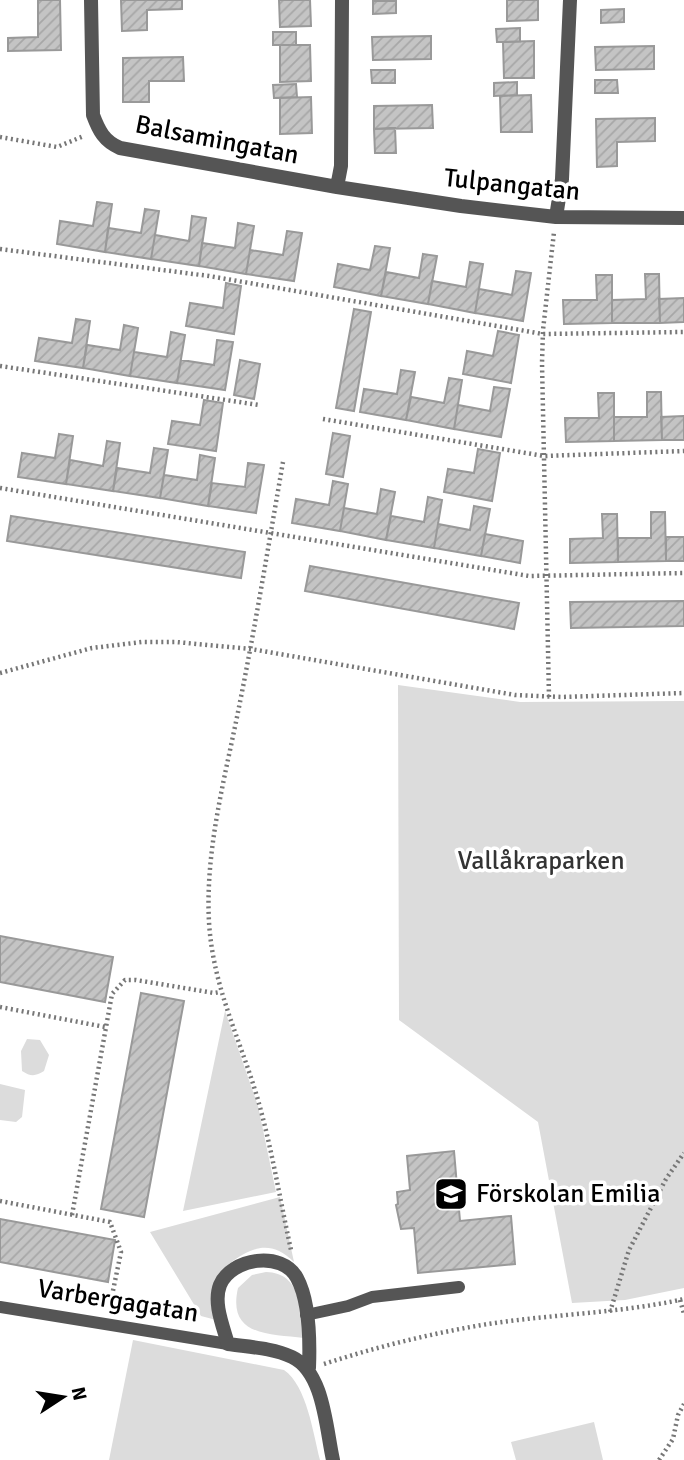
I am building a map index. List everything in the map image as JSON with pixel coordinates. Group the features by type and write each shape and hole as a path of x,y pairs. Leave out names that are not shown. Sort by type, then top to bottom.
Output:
{"street":[{"name":"Balsamingatan","path":"91,0 93,115 108,142 141,153 337,187"},
{"path":"337,187 341,166 342,0"},
{"path":"556,217 562,179 570,0"},
{"name":"Tulpangatan","path":"337,187 556,217 684,218"},
{"name":"Varbergagatan","path":"297,1278 289,1268 273,1261 256,1261 235,1267 220,1284 220,1318 228,1343 277,1352 293,1357 309,1368"},
{"path":"297,1278 310,1339 309,1368 317,1384 332,1460"}],"lane":[{"path":"306,1315 348,1306 372,1297 460,1287"},
{"name":"Varbergagatan","path":"0,1307 228,1343"}],"path":[{"path":"0,137 57,147 99,130"},
{"path":"549,697 543,334 556,217"},
{"path":"0,249 209,276 543,334 684,332"},
{"path":"0,366 259,405"},
{"path":"323,419 544,456 684,452"},
{"path":"284,462 251,649 213,839 209,922 220,992 259,1103 297,1278"},
{"path":"0,488 529,576 684,573"},
{"path":"0,673 60,655 115,645 176,642 251,649 516,695 549,697 684,693"},
{"path":"72,1215 113,994 125,980 220,992"},
{"path":"0,1007 105,1027"},
{"path":"610,1312 629,1250 666,1178 684,1153"},
{"path":"0,1202 110,1222 121,1251 107,1325"},
{"path":"309,1368 367,1350 466,1327 610,1312 682,1299 684,1314"},
{"path":"659,1460 673,1439 678,1415 684,1404"}],"green space":[{"name":"Vallåkraparken","path":"398,685 520,702 684,701 684,1288 625,1300 572,1303 538,1122 399,1020"},
{"path":"225,1011 258,1106 276,1192 183,1211"},
{"path":"27,1039 40,1040 49,1055 44,1071 36,1075 22,1071 21,1051"},
{"path":"0,1084 25,1090 22,1117 16,1122 0,1120"},
{"path":"280,1197 294,1262 278,1250 270,1248 246,1253 229,1264 220,1321 201,1316 150,1232"},
{"path":"266,1272 278,1274 293,1286 300,1305 304,1338 254,1330 239,1316 236,1304 238,1288 252,1275"},
{"path":"133,1340 284,1370 292,1377 304,1398 320,1460 109,1460"},
{"path":"594,1422 603,1460 516,1460 511,1442"}],"building":[{"path":"38,0 60,0 61,50 8,51 8,38 38,37"},
{"path":"121,0 182,0 182,9 147,10 147,30 122,31"},
{"path":"279,0 310,0 311,26 280,27"},
{"path":"507,0 538,0 538,20 507,21"},
{"path":"373,1 396,1 396,13 373,14"},
{"path":"624,9 624,22 601,23 601,10"},
{"path":"520,28 520,42 497,42 496,29"},
{"path":"273,32 296,32 296,45 273,45"},
{"path":"431,36 431,59 373,60 372,37"},
{"path":"534,41 534,78 504,78 503,42"},
{"path":"280,45 310,45 311,81 280,82"},
{"path":"654,46 654,69 596,70 595,47"},
{"path":"183,57 184,81 149,81 149,102 123,102 123,58"},
{"path":"371,70 395,70 395,83 372,83"},
{"path":"595,80 617,80 618,93 595,93"},
{"path":"517,82 517,95 494,96 494,83"},
{"path":"296,84 297,97 274,98 273,85"},
{"path":"531,95 532,132 501,132 500,96"},
{"path":"311,97 312,133 280,134 280,98"},
{"path":"432,105 433,128 374,129 374,106"},
{"path":"655,118 655,141 617,142 617,166 597,167 596,119"},
{"path":"395,128 396,153 375,153 374,129"},
{"path":"97,202 112,204 105,252 57,244 60,221 93,226"},
{"path":"145,209 159,211 151,259 105,252 108,228 141,233"},
{"path":"192,216 206,218 199,266 151,259 155,235 189,241"},
{"path":"238,223 254,226 246,274 199,266 202,243 235,248"},
{"path":"287,231 302,233 294,281 246,274 250,250 283,255"},
{"path":"375,246 390,248 381,296 334,287 338,264 370,270"},
{"path":"423,254 437,256 428,304 381,296 386,272 419,278"},
{"path":"470,262 483,264 475,313 428,304 432,281 466,287"},
{"path":"516,271 531,273 523,321 475,313 479,289 512,295"},
{"path":"645,274 659,274 660,323 612,323 612,300 646,299"},
{"path":"596,275 612,275 612,323 564,324 563,300 597,300"},
{"path":"226,283 241,286 234,334 186,326 190,303 223,308"},
{"path":"684,298 684,322 660,323 659,299"},
{"path":"354,309 371,312 354,411 336,408"},
{"path":"76,319 90,321 83,368 35,361 39,338 72,343"},
{"path":"124,325 138,328 130,376 83,368 87,345 120,350"},
{"path":"498,331 519,335 511,383 463,374 467,351 493,356"},
{"path":"171,332 185,335 177,383 130,376 134,352 167,357"},
{"path":"217,340 233,342 225,390 177,383 181,360 214,365"},
{"path":"240,360 260,364 254,399 234,395"},
{"path":"401,370 415,372 406,420 360,412 364,389 397,394"},
{"path":"449,378 462,380 454,429 406,420 411,397 444,403"},
{"path":"494,387 510,389 501,437 454,429 458,405 490,411"},
{"path":"647,392 661,392 662,440 614,441 614,417 647,417"},
{"path":"598,393 614,393 614,441 566,442 565,418 599,418"},
{"path":"204,400 223,403 216,451 168,444 172,421 200,425"},
{"path":"684,416 684,440 662,440 661,417"},
{"path":"333,433 350,436 343,477 326,474"},
{"path":"59,434 73,436 66,484 18,477 22,453 55,458"},
{"path":"107,441 120,443 113,491 66,484 70,460 103,466"},
{"path":"154,448 168,450 160,498 113,491 117,468 150,473"},
{"path":"478,449 500,453 492,501 444,492 448,469 474,473"},
{"path":"200,455 215,458 208,506 160,498 164,475 197,480"},
{"path":"248,463 264,465 256,513 208,506 212,483 245,487"},
{"path":"333,481 348,484 340,531 292,523 296,499 329,505"},
{"path":"381,489 395,492 386,540 340,531 344,508 377,514"},
{"path":"428,497 442,500 434,548 386,540 391,516 424,522"},
{"path":"474,506 490,509 481,556 434,548 438,524 470,530"},
{"path":"651,512 665,512 666,561 618,562 618,538 651,538"},
{"path":"602,514 617,514 618,562 570,563 570,539 603,538"},
{"path":"11,516 245,552 241,578 7,541"},
{"path":"485,534 523,541 520,563 481,556"},
{"path":"666,537 684,537 684,561 666,561"},
{"path":"310,566 519,603 514,629 305,591"},
{"path":"684,601 684,626 571,628 570,602"},
{"path":"0,936 113,957 105,1002 0,982"},
{"path":"141,993 184,1001 144,1217 101,1209"},
{"path":"454,1151 460,1221 511,1216 515,1264 418,1273 414,1228 401,1229 396,1205 397,1192 410,1190 407,1156"},
{"path":"0,1219 115,1240 108,1282 0,1262"}],"place":[{"name":"Förskolan Emilia","path":"451,1194"}]}
